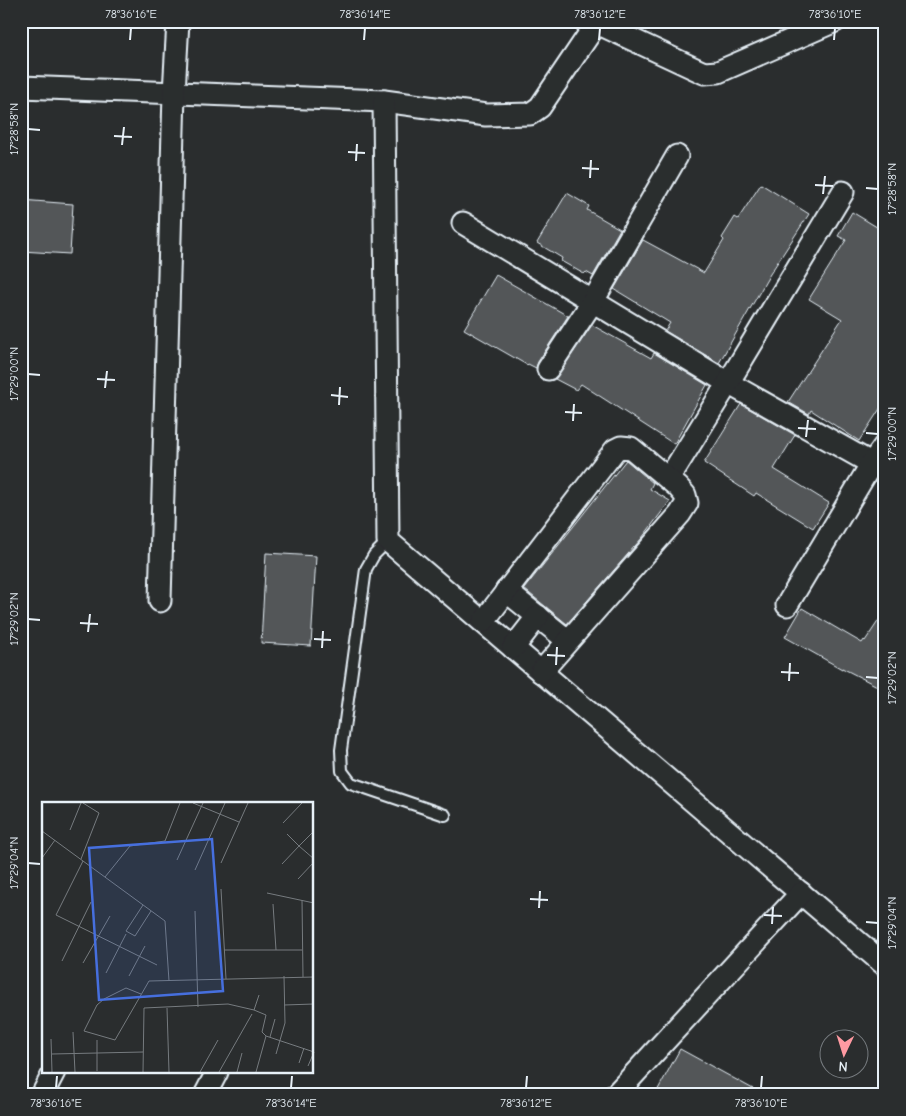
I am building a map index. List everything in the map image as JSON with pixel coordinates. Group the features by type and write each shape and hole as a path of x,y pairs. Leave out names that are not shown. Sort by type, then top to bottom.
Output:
{"street":[{"path":"160,601 174,93 178,21"},
{"path":"21,87 384,101 486,115 530,114 540,107 598,22 704,73 718,72 835,21"},
{"path":"384,101 388,542 885,965"},
{"path":"548,369 593,301 677,156"},
{"path":"676,467 843,192"},
{"path":"463,224 728,383 878,467"},
{"path":"787,605 878,467 885,445"},
{"path":"483,622 615,450 621,447 631,448 678,487 685,495 687,503 680,514 567,640 541,672"},
{"path":"506,591 567,640"},
{"path":"513,648 538,616"},
{"path":"615,1095 801,893"},
{"path":"42,1095 53,1074"},
{"path":"206,1095 216,1074"}],"lane":[{"path":"388,542 374,555 366,569 340,750 342,771 351,783 445,815"}],"building":[{"path":"761,184 809,214 770,274 719,363 665,331 670,323 614,289 643,240 704,273 724,240 722,238 735,217 738,219"},
{"path":"567,193 589,206 587,210 620,229 593,276 586,272 584,274 561,261 562,258 537,243"},
{"path":"21,200 73,204 70,254 21,251"},
{"path":"852,212 885,232 885,401 859,441 811,410 809,414 788,402 842,319 809,299 846,240 838,236"},
{"path":"496,275 568,316 536,368 527,365 464,329"},
{"path":"592,325 651,358 654,353 707,385 674,444 581,384 576,390 555,379"},
{"path":"741,404 795,435 774,469 829,503 813,528 756,493 754,496 704,463"},
{"path":"626,460 653,483 650,489 670,501 642,538 567,624 524,589"},
{"path":"266,553 316,556 311,646 261,643"},
{"path":"802,608 862,643 885,611 885,690 842,669 785,637"},
{"path":"680,1049 764,1095 655,1095"}]}
